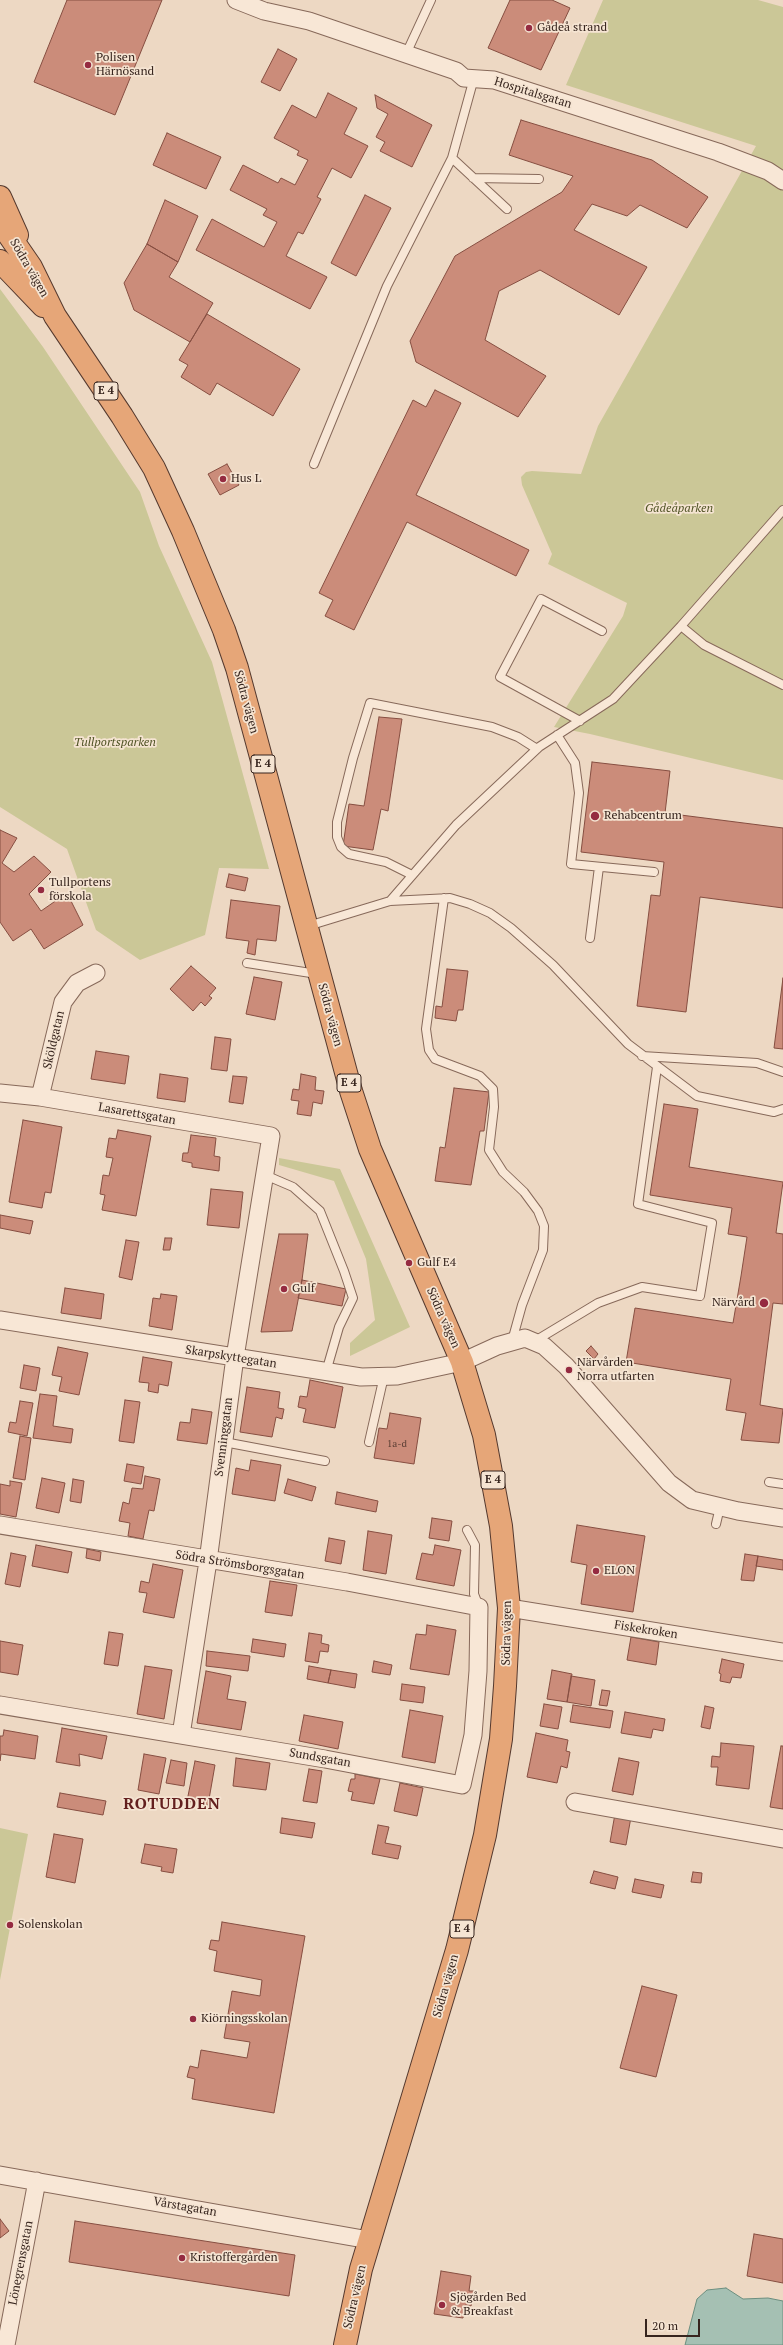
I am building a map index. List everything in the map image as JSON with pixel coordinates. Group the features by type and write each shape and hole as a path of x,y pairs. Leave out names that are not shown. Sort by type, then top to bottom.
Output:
{"highway":[{"path":"0,197 31,267"},
{"name":"Södra vägen","path":"0,222 31,267 55,316 122,416 154,468 183,531 224,630 237,668 351,1091 370,1149 462,1362 484,1435 501,1526 509,1608 501,1739 485,1835 454,1957 369,2240 354,2295 345,2345"},
{"name":"Södra vägen","path":"0,261 55,316"}],"street":[{"name":"Hospitalsgatan","path":"236,0 264,11 309,21 456,71 464,78 494,80 718,152 768,171 783,181"},
{"name":"Sköldgatan","path":"40,1098 63,1002 77,983 96,973"},
{"name":"Lasarettsgatan","path":"0,1093 40,1098 271,1136 271,1140"},
{"name":"Svenninggatan","path":"181,1735 208,1561 235,1357 271,1140"},
{"name":"Skarpskyttegatan","path":"0,1320 361,1377 397,1376 462,1362 512,1341 525,1338 535,1341"},
{"path":"535,1341 566,1366 669,1483 692,1500 783,1518"},
{"name":"Södra Strömsborgsgatan","path":"0,1525 208,1561 347,1582 479,1607"},
{"name":"Sundsgatan","path":"0,1705 462,1784 473,1734 478,1671 479,1607"},
{"name":"Fiskekroken","path":"509,1608 783,1652"},
{"path":"575,1802 783,1840"},
{"name":"Vårstagatan","path":"0,2175 369,2240"},
{"name":"Lönegrensgatan","path":"6,2345 37,2181"}],"lane":[{"path":"406,54 431,0"},
{"path":"314,464 387,286 452,158 474,78"},
{"path":"452,158 507,209"},
{"path":"473,178 539,179"},
{"path":"390,901 456,825 537,749 613,699 681,626 783,510"},
{"path":"580,720 500,677 541,599 602,632"},
{"path":"681,626 704,645 783,685"},
{"path":"412,875 386,862 349,854 341,847 337,837 338,822 353,758 370,703 492,727 518,737 537,749"},
{"path":"557,735 575,763 579,793 571,864 654,872"},
{"path":"590,938 599,867"},
{"path":"307,926 390,901 444,898 470,904 490,912 511,928 553,965 628,1044 697,1096 774,1112 783,1109"},
{"path":"444,898 426,1029 429,1050 435,1059 480,1076 493,1089 494,1107 489,1150 503,1172 524,1192 538,1211 544,1226 543,1250 522,1305 512,1341"},
{"path":"247,963 320,975"},
{"path":"642,1056 757,1064 783,1072"},
{"path":"535,1341 598,1303 642,1288 700,1296 712,1223 638,1204 657,1067"},
{"path":"265,1175 292,1187 320,1211 353,1298 338,1327 326,1372"},
{"path":"369,1442 384,1376"},
{"path":"224,1442 324,1461"},
{"path":"769,1482 783,1484"},
{"path":"716,1524 720,1506"},
{"path":"468,1530 475,1545 474,1594 479,1607"}],"green space":[{"name":"Gådeåparken","path":"603,0 758,0 783,7 783,780 590,734 554,727 623,616 627,603 548,564 552,554 522,485 521,477 526,472 532,471 581,474 598,426 756,146 566,85"},
{"name":"Tullportsparken","path":"0,289 43,347 140,492 159,546 212,662 269,869 219,868 205,935 140,960 96,930 67,849 0,807"},
{"path":"279,1158 340,1169 410,1327 350,1356 350,1343 375,1320 366,1259 334,1181 279,1165"},
{"path":"0,1828 28,1834 0,1980"}],"shaded area":[{"path":"726,2288 743,2299 768,2298 783,2301 783,2345 685,2345 697,2299 707,2290"}],"building":[{"name":"Polisen Härnösand","path":"67,0 162,0 115,115 34,82"},
{"name":"Gådeå strand","path":"510,0 552,0 570,8 541,70 488,48"},
{"path":"278,49 297,59 280,91 261,82"},
{"path":"328,93 357,108 344,134 368,146 351,178 332,168 317,197 321,199 303,234 298,232 286,256 327,277 310,309 196,250 212,219 264,247 277,222 263,215 267,209 230,190 243,165 278,183 281,178 295,185 308,160 297,155 299,151 274,138 292,105 316,118"},
{"path":"375,95 432,125 412,167 380,151 385,142 376,137 388,114 377,108"},
{"path":"521,120 652,160 708,197 687,228 640,205 627,216 592,204 574,230 647,267 619,315 540,270 499,291 485,340 546,376 518,417 416,362 410,341 455,256 562,192 573,176 509,155"},
{"path":"167,133 221,157 206,189 153,165"},
{"path":"365,195 391,208 356,276 331,263"},
{"path":"165,200 198,216 178,262 147,244"},
{"path":"147,244 178,262 169,277 213,303 190,342 134,310 124,283"},
{"path":"207,314 300,369 273,416 217,383 210,395 181,377 188,365 179,360"},
{"path":"435,390 461,403 416,495 529,550 516,576 407,522 354,630 325,616 333,600 319,593 413,400 426,407"},
{"name":"Hus L","path":"227,464 239,485 220,495 208,474"},
{"path":"379,717 402,719 388,811 381,809 373,850 343,846 349,804 364,806"},
{"path":"592,762 670,771 665,813 783,828 783,908 700,897 686,1012 637,1006 651,895 660,896 664,862 581,852"},
{"path":"0,830 17,838 2,863 14,872 34,856 51,872 29,894 41,911 67,893 83,925 44,949 31,929 13,941 0,922"},
{"path":"229,874 248,878 245,891 226,887"},
{"path":"231,900 280,906 276,941 257,939 255,955 247,953 249,941 226,938"},
{"path":"191,966 216,988 209,996 212,998 205,1006 201,1002 193,1011 170,989"},
{"path":"447,969 468,971 463,1010 458,1010 456,1021 435,1018 436,1006 442,1007"},
{"path":"254,977 282,982 275,1020 246,1014"},
{"path":"783,978 783,1049 774,1048"},
{"path":"215,1037 231,1039 227,1071 211,1069"},
{"path":"96,1051 129,1056 125,1084 91,1079"},
{"path":"160,1074 188,1078 185,1102 157,1098"},
{"path":"301,1074 316,1077 315,1090 324,1091 322,1104 313,1102 311,1116 297,1114 299,1101 291,1100 293,1089 299,1090"},
{"path":"233,1076 247,1077 243,1104 229,1102"},
{"path":"454,1088 489,1092 484,1131 480,1131 471,1185 435,1181 440,1147 445,1148"},
{"path":"664,1104 698,1109 689,1167 783,1182 776,1233 783,1234 783,1304 773,1303 760,1405 783,1409 779,1443 741,1440 746,1413 726,1410 731,1379 626,1362 635,1308 733,1323 747,1237 728,1234 732,1208 650,1195"},
{"path":"23,1120 62,1127 51,1193 45,1192 42,1208 9,1202"},
{"path":"118,1130 151,1136 136,1216 102,1210 105,1195 100,1194 103,1175 109,1176 113,1158 106,1157 109,1138 116,1139"},
{"path":"191,1135 216,1138 214,1156 220,1157 219,1171 192,1167 192,1163 182,1161 183,1153 188,1153"},
{"path":"211,1189 243,1192 239,1228 207,1225"},
{"path":"0,1215 33,1221 30,1234 0,1228"},
{"name":"Gulf","path":"279,1234 308,1234 302,1280 292,1331 261,1332"},
{"path":"165,1238 172,1238 170,1250 163,1250"},
{"path":"126,1240 139,1242 132,1280 119,1277"},
{"path":"302,1280 346,1289 342,1306 298,1298"},
{"path":"65,1288 104,1294 101,1319 61,1313"},
{"path":"161,1294 177,1296 172,1330 149,1326 153,1298 160,1299"},
{"path":"591,1346 598,1354 594,1359 586,1351"},
{"path":"58,1347 88,1353 79,1395 59,1391 62,1377 52,1375"},
{"path":"143,1357 172,1362 168,1386 159,1384 158,1393 148,1391 149,1383 139,1382"},
{"path":"24,1365 40,1368 36,1391 20,1388"},
{"path":"310,1380 343,1387 335,1428 303,1422 306,1409 298,1407 300,1396 307,1397"},
{"path":"247,1387 280,1392 278,1408 284,1409 282,1419 276,1417 272,1437 240,1432"},
{"path":"40,1394 57,1396 53,1426 73,1429 71,1443 33,1438"},
{"path":"125,1400 140,1402 134,1443 119,1441"},
{"path":"20,1401 33,1403 27,1436 8,1432 10,1422 16,1423"},
{"path":"192,1409 212,1412 207,1444 177,1440 180,1422 190,1423"},
{"path":"390,1413 421,1418 414,1464 374,1458 379,1428 387,1429"},
{"path":"20,1436 31,1438 25,1480 13,1478"},
{"path":"251,1460 281,1465 275,1501 232,1494 236,1468 249,1471"},
{"path":"127,1464 144,1467 141,1484 124,1481"},
{"path":"145,1476 160,1479 154,1511 149,1510 143,1539 128,1536 130,1523 119,1521 123,1502 129,1504 132,1488 143,1489"},
{"path":"42,1478 65,1483 59,1513 36,1508"},
{"path":"73,1479 84,1481 81,1503 70,1501"},
{"path":"288,1479 316,1487 312,1501 284,1493"},
{"path":"10,1481 22,1483 16,1517 0,1514 0,1484 10,1486"},
{"path":"337,1492 378,1501 376,1512 335,1504"},
{"path":"432,1518 452,1521 449,1541 429,1538"},
{"path":"577,1525 645,1536 633,1612 581,1604 587,1565 571,1562"},
{"path":"368,1531 392,1535 386,1574 363,1570"},
{"path":"329,1538 345,1541 341,1564 325,1561"},
{"path":"36,1545 72,1552 68,1573 32,1566"},
{"path":"435,1545 461,1550 454,1586 416,1579 422,1553 433,1555"},
{"path":"87,1549 101,1552 100,1561 86,1558"},
{"path":"11,1553 26,1556 20,1587 5,1584"},
{"path":"745,1554 758,1556 754,1581 741,1580"},
{"path":"758,1556 783,1560 783,1570 756,1566"},
{"path":"153,1564 183,1570 174,1618 143,1612 147,1593 139,1592 141,1581 149,1583"},
{"path":"270,1581 297,1585 292,1616 265,1612"},
{"path":"427,1625 456,1630 449,1675 410,1669 416,1634 426,1635"},
{"path":"109,1632 123,1634 118,1666 104,1664"},
{"path":"309,1633 322,1635 321,1643 329,1645 328,1652 320,1651 318,1663 305,1661"},
{"path":"631,1637 659,1642 656,1665 627,1660"},
{"path":"253,1639 286,1644 284,1657 251,1652"},
{"path":"0,1641 23,1645 18,1675 0,1672"},
{"path":"207,1651 250,1656 248,1671 206,1666"},
{"path":"722,1659 744,1664 741,1678 732,1677 730,1683 720,1681 721,1674 719,1673"},
{"path":"374,1661 392,1665 390,1675 372,1672"},
{"path":"145,1666 172,1670 164,1719 137,1714"},
{"path":"309,1666 331,1670 328,1683 307,1679"},
{"path":"331,1670 357,1674 355,1688 328,1683"},
{"path":"552,1670 572,1674 567,1702 547,1699"},
{"path":"206,1671 231,1676 227,1699 246,1702 241,1730 197,1723"},
{"path":"571,1676 595,1680 591,1706 567,1702"},
{"path":"402,1684 425,1687 423,1703 400,1700"},
{"path":"602,1690 610,1691 607,1706 599,1705"},
{"path":"544,1704 562,1707 558,1729 540,1726"},
{"path":"573,1705 613,1711 610,1728 570,1722"},
{"path":"705,1706 714,1708 710,1729 701,1727"},
{"path":"410,1710 443,1716 435,1763 402,1757"},
{"path":"625,1712 665,1719 663,1731 653,1729 651,1738 621,1733"},
{"path":"304,1715 343,1722 338,1749 299,1741"},
{"path":"62,1728 107,1736 102,1759 79,1754 80,1766 56,1762"},
{"path":"4,1730 38,1736 35,1759 1,1754 0,1761 0,1736 3,1736"},
{"path":"536,1733 568,1740 566,1751 570,1752 567,1768 561,1766 557,1783 527,1777"},
{"path":"721,1743 754,1746 749,1789 716,1785 718,1767 711,1767 712,1756 720,1757"},
{"path":"781,1746 783,1746 783,1809 770,1807"},
{"path":"144,1754 166,1758 159,1794 138,1790"},
{"path":"236,1758 270,1763 266,1790 233,1786"},
{"path":"619,1758 639,1762 633,1795 612,1791"},
{"path":"171,1760 187,1763 184,1786 166,1783"},
{"path":"195,1761 215,1765 208,1805 187,1801"},
{"path":"309,1769 322,1771 317,1803 303,1801"},
{"path":"355,1774 380,1779 374,1804 351,1800 353,1792 348,1791 351,1779 355,1779"},
{"path":"400,1783 423,1788 417,1816 394,1811"},
{"path":"60,1793 106,1801 103,1815 57,1807"},
{"path":"615,1814 631,1817 626,1845 610,1842"},
{"path":"282,1818 315,1823 312,1838 280,1833"},
{"path":"378,1825 389,1827 385,1843 401,1846 398,1859 372,1854"},
{"path":"54,1834 83,1839 75,1883 46,1877"},
{"path":"145,1844 177,1849 173,1873 161,1871 162,1867 141,1863"},
{"path":"594,1871 618,1877 615,1889 590,1883"},
{"path":"693,1872 702,1873 701,1883 691,1882"},
{"path":"635,1879 664,1885 661,1898 632,1892"},
{"path":"222,1922 305,1936 274,2113 192,2099 195,2079 187,2077 190,2066 198,2068 201,2050 247,2058 250,2042 224,2038 232,1991 260,1996 262,1980 214,1971 217,1951 209,1949 211,1940 219,1941"},
{"path":"642,1986 677,1995 656,2077 620,2068"},
{"path":"0,2219 9,2231 0,2238"},
{"name":"Kristoffergården","path":"75,2221 295,2255 289,2296 69,2262"},
{"path":"754,2234 783,2239 783,2283 747,2276"},
{"path":"441,2271 471,2276 469,2291 474,2291 471,2306 465,2305 463,2318 434,2314"}],"place":[{"name":"Gådeå strand","path":"529,28"},
{"name":"Polisen Härnösand","path":"88,65"},
{"name":"Hus L","path":"223,479"},
{"name":"Rehabcentrum","path":"595,816"},
{"name":"Tullportens förskola","path":"41,890"},
{"name":"Gulf E4","path":"409,1263"},
{"name":"Gulf","path":"284,1289"},
{"name":"Närvård","path":"764,1303"},
{"name":"Närvården Norra utfarten","path":"569,1370"},
{"name":"ELON","path":"596,1571"},
{"name":"Solenskolan","path":"10,1925"},
{"name":"Kiörningsskolan","path":"193,2019"},
{"name":"Kristoffergården","path":"182,2258"},
{"name":"Sjögården Bed & Breakfast","path":"442,2305"}],"district":[{"name":"ROTUDDEN","path":"172,1804"}]}
